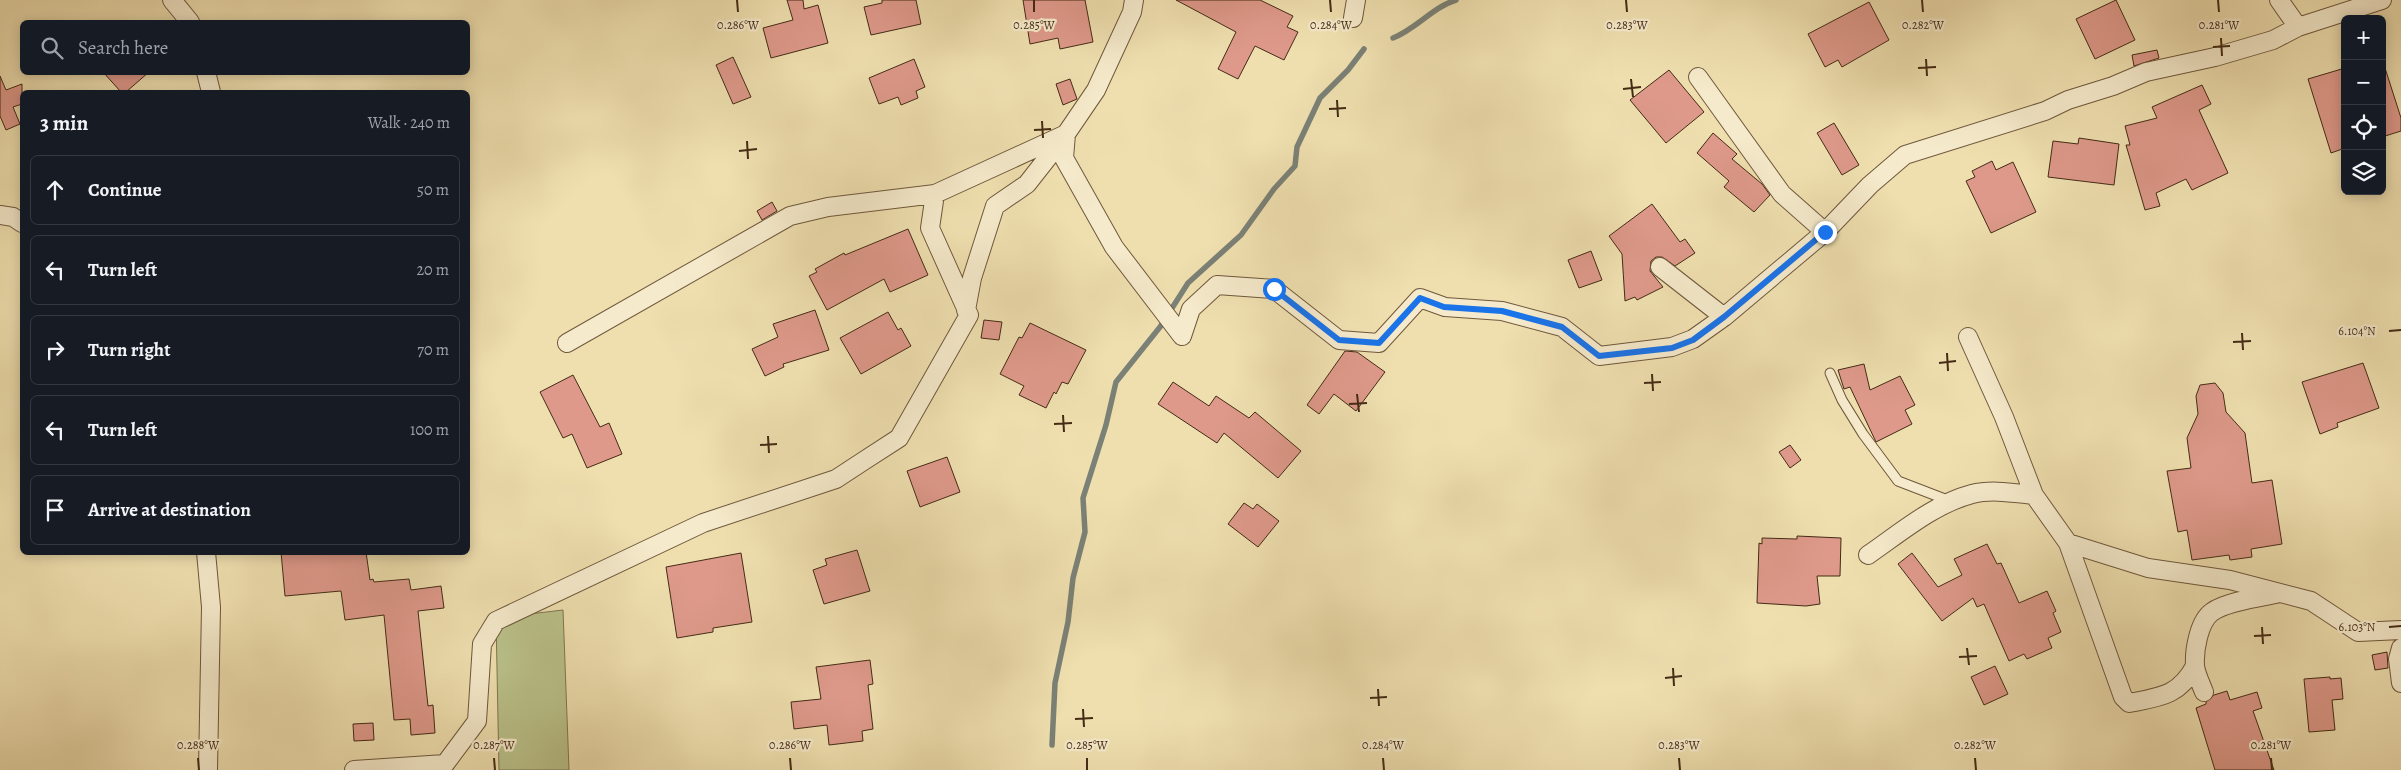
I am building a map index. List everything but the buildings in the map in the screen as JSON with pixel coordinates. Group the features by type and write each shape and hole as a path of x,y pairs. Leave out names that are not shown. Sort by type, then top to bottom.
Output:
{"street":[{"path":"172,0 188,20"},
{"path":"966,310 972,278 995,206 1027,184 1066,134 1096,90 1132,12 1134,0"},
{"path":"1353,18 1356,0"},
{"path":"2279,0 2298,27"},
{"path":"1066,134 1064,158 1114,247 1182,336 1191,309 1217,286 1274,289 1339,340 1379,343 1420,298 1444,307 1502,311 1562,327 1599,356 1672,348 1693,340 1724,317 1825,232 1870,185 1905,155 2045,111 2076,97 2113,86 2146,72 2214,57 2273,40 2298,27 2382,0"},
{"path":"207,75 211,90"},
{"path":"1698,77 1782,194 1825,232"},
{"path":"566,343 790,216 828,207 935,194 1066,134"},
{"path":"354,770 445,764 477,721 482,644 496,621 703,523 836,479 899,438 968,315 930,228 935,194"},
{"path":"0,215 13,217 20,222"},
{"path":"1660,267 1724,317"},
{"path":"1968,337 2004,416 2034,495 2068,543 2123,697 2129,703 2163,697 2187,682 2195,666 2201,628 2230,580"},
{"path":"1868,555 1950,501 1974,494 2003,492 2034,495"},
{"path":"2068,543 2148,568 2230,580 2311,601 2358,632 2401,630"},
{"path":"206,555 212,607 208,770"},
{"path":"2212,612 2246,600 2281,593"},
{"path":"2401,648 2398,659 2401,683"},
{"path":"2195,666 2204,692"}],"lane":[{"path":"1830,373 1842,400 1863,434 1898,481 1950,501"}],"green space":[{"path":"563,610 569,770 499,770 496,618"}],"waterway":[{"path":"1393,38 1448,3 1456,0"},
{"path":"1052,745 1055,683 1068,622 1073,578 1085,532 1083,498 1106,425 1116,382 1160,327 1188,283 1241,235 1274,189 1295,166 1297,147 1320,98 1348,70 1364,49"}],"route":[{"path":"1274,289 1339,340 1379,343 1420,298 1444,307 1502,311 1562,327 1599,356 1672,348 1693,340 1724,317 1825,232"}]}
